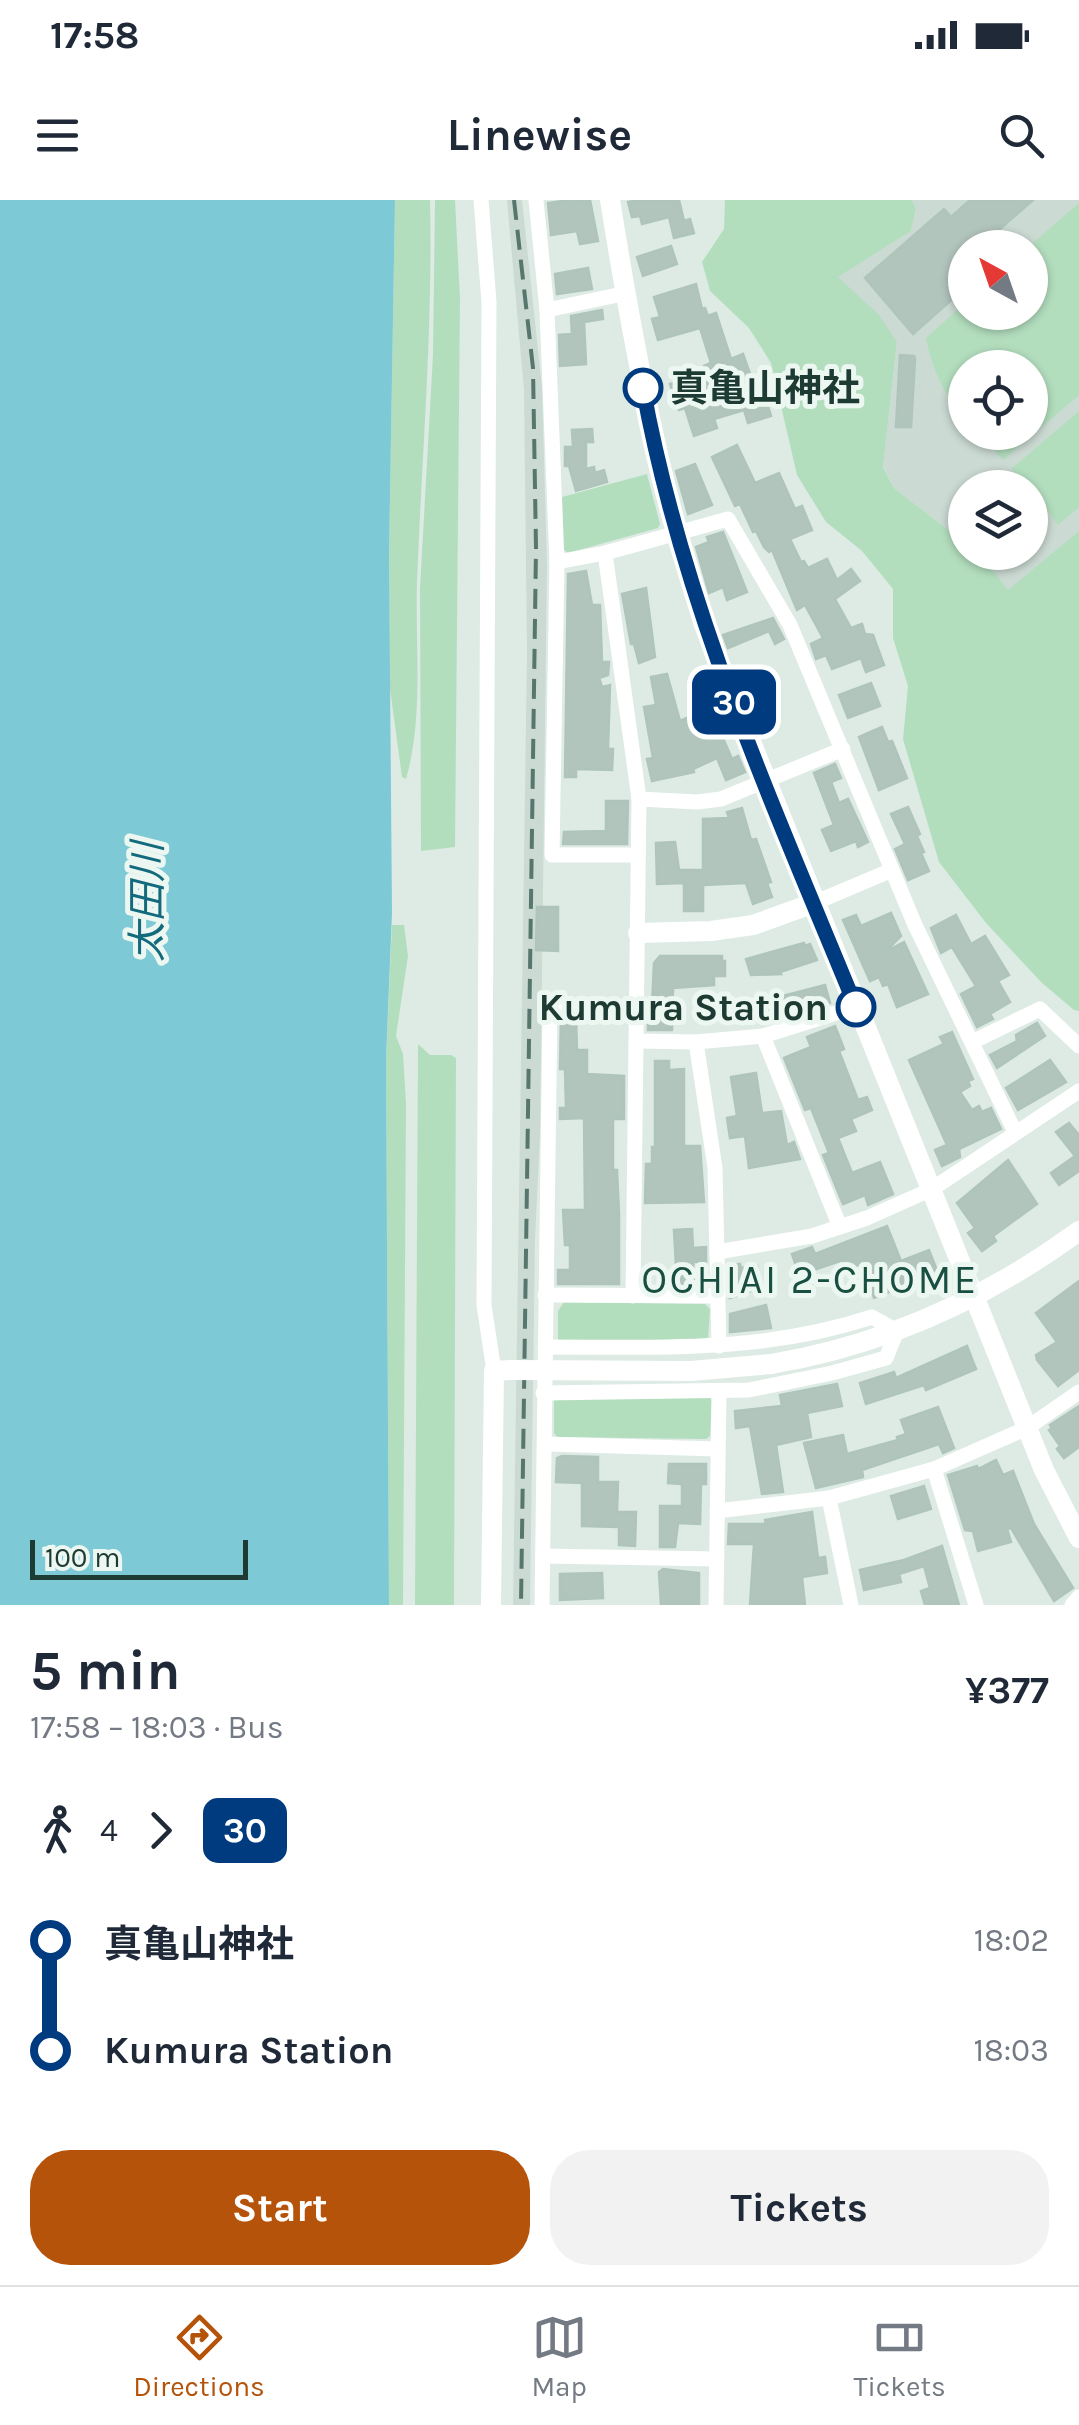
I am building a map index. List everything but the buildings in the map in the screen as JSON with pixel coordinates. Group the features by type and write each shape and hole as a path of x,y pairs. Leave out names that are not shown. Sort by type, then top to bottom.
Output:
{"street":[{"path":"481,200 490,302 484,1305 502,1370 491,1605"},
{"path":"536,200 547,310 557,562 552,855 638,856"},
{"path":"610,200 655,454 704,625 1044,1470 1079,1538"},
{"path":"547,310 627,293"},
{"path":"557,562 728,519 790,625 915,925 1015,1132"},
{"path":"605,553 639,799 633,1296"},
{"path":"639,799 721,799 843,749"},
{"path":"638,933 712,932 752,925 892,870"},
{"path":"636,1041 696,1042 763,1036 855,1006"},
{"path":"542,1605 550,1008 636,1008"},
{"path":"972,1042 1040,1009 1079,1046"},
{"path":"763,1036 840,1227"},
{"path":"696,1042 716,1168 718,1346"},
{"path":"717,1252 764,1246 840,1227 932,1189 1079,1092"},
{"path":"502,1370 691,1370 771,1364 845,1348 974,1299 1079,1231"},
{"path":"545,1295 718,1296"},
{"path":"544,1347 718,1346 782,1340 872,1317 897,1331"},
{"path":"544,1393 718,1393 816,1377 886,1358 897,1331"},
{"path":"717,1511 829,1498 934,1469 1027,1428 1079,1392"},
{"path":"716,1605 718,1393"},
{"path":"545,1444 718,1449"},
{"path":"934,1469 976,1605"},
{"path":"829,1498 852,1605"},
{"path":"543,1556 716,1559"},
{"path":"1072,1605 1079,1596"}],"shaded area":[{"path":"507,200 522,200 542,387 547,566 530,1605 513,1605 527,653 524,390"},
{"path":"912,200 1079,200 1079,531 1048,557 1048,470 948,470 948,530 894,488 883,466 897,342 837,277 911,231 916,209"},
{"path":"991,570 1033,570 1008,591"}],"green space":[{"path":"395,200 430,200 431,248 417,582 417,706 406,779 402,777 390,689"},
{"path":"435,200 455,200 460,298 455,847 421,851 420,588 433,355"},
{"path":"725,200 912,200 916,209 911,231 838,277 879,315 897,342 883,467 894,488 948,530 948,570 992,570 1008,590 1032,570 1048,570 1048,557 1079,531 1079,1011 1042,983 986,923 939,862 903,739 908,686 893,638 893,589 862,551 826,522 797,475 771,363 749,328 710,291 702,262 724,229"},
{"path":"1079,203 1079,395 1048,422 1048,350 948,350 948,395 926,338 948,318 948,330 1048,330 1048,230"},
{"path":"1079,411 1079,507 1058,525 1048,512 1048,470 1011,469 1033,450 1048,450 1048,437"},
{"path":"994,450 1015,450 1003,460"},
{"path":"647,474 658,528 568,553 563,549 562,497"},
{"path":"392,925 404,925 408,956 396,1036 403,1054 406,1103 403,1605 389,1605 386,1059"},
{"path":"418,1044 430,1055 456,1058 454,1605 415,1605"},
{"path":"564,1302 705,1304 710,1309 708,1339 558,1342 558,1311"},
{"path":"708,1396 712,1400 710,1436 706,1439 557,1437 554,1433 554,1401 558,1397"}],"water":[{"name":"太田川","path":"0,200 395,200 389,555 392,913 386,1059 389,1605 0,1605"}],"railway":[{"path":"514,200 533,368 536,548 521,1605"}],"bus line":[{"name":"30","path":"643,388 675,533 704,625 856,1007"}],"place":[{"name":"真亀山神社","path":"643,388"},
{"name":"Kumura Station","path":"856,1007"}],"district":[{"name":"OCHIAI 2-CHOME","path":"810,1279"}]}
